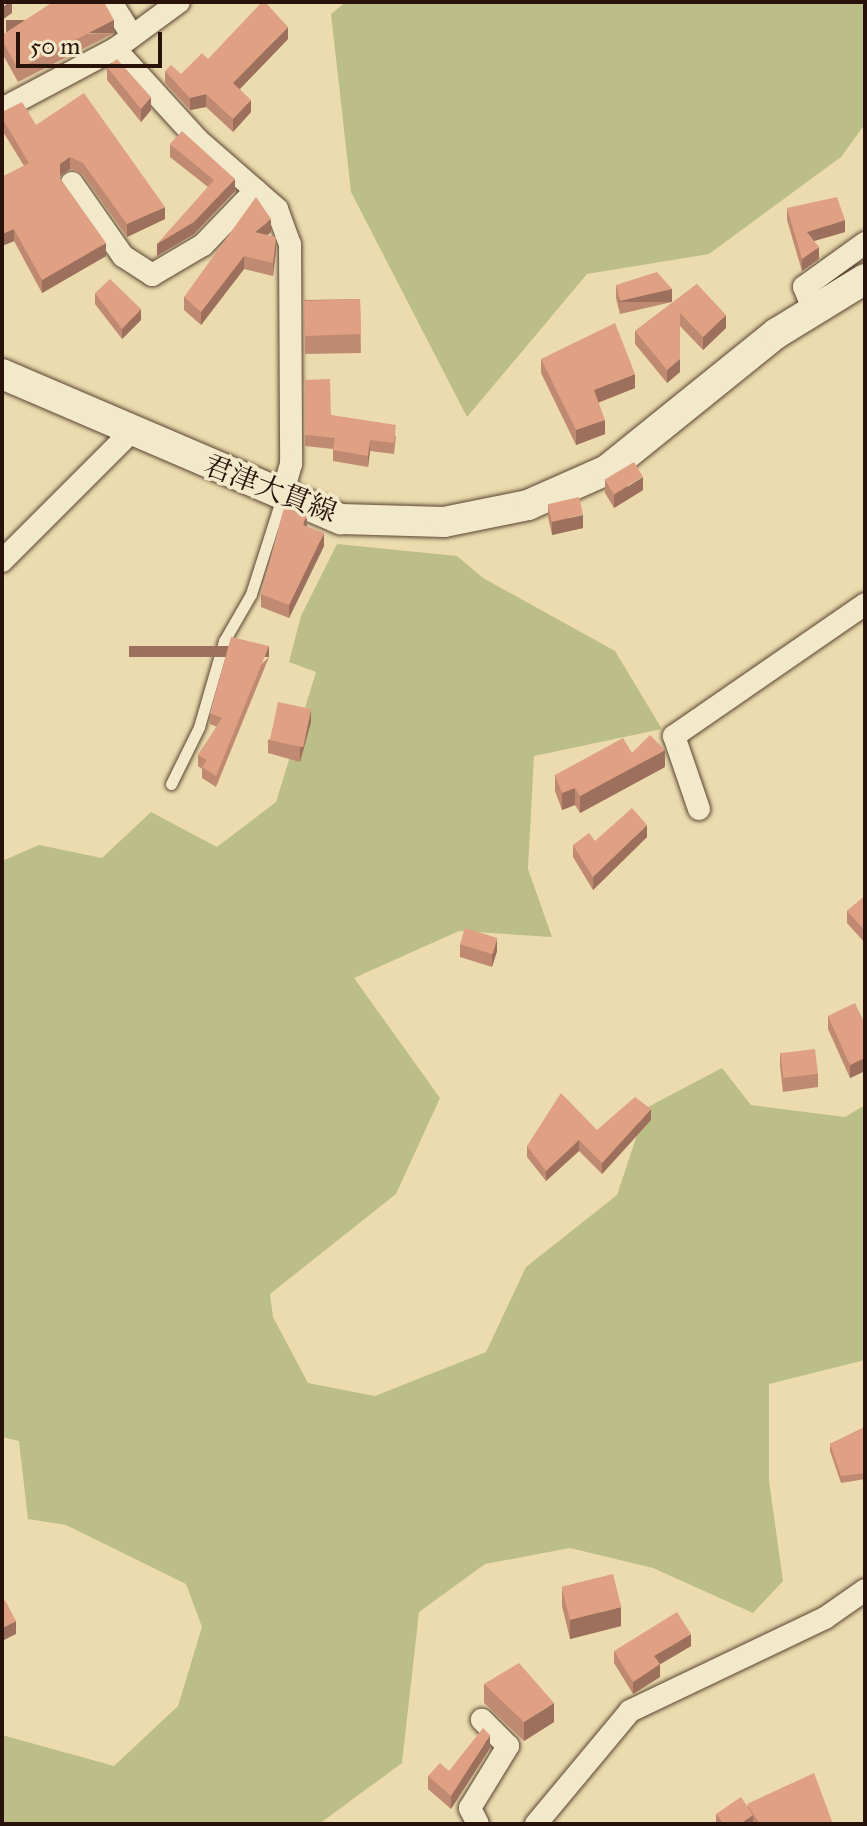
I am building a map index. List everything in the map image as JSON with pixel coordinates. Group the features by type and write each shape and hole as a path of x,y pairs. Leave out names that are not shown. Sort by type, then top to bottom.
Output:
{"main road":[{"name":"君津大貫線","path":"2,374 130,433 341,519 404,524 528,505 638,451 813,309 865,279"}],"street":[{"path":"111,2 124,43 198,140 277,209 290,244 291,464 282,496"},
{"path":"2,109 124,43 179,2"},
{"path":"72,183 123,256 152,275 203,245 256,190"},
{"path":"813,309 804,287 865,243"},
{"path":"2,561 130,433"},
{"path":"699,809 674,736 865,604"},
{"path":"536,1824 630,1711 825,1618 865,1590"},
{"path":"478,1824 470,1808 508,1746 482,1720"}],"lane":[{"path":"171,784 199,727 224,641 251,594 282,496"}],"green space":[{"path":"346,2 865,2 865,124 841,157 709,254 587,274 467,417 351,192 331,14"},
{"path":"337,544 457,556 483,578 615,651 662,729 534,756 528,869 552,937 459,931 354,978 440,1098 396,1194 270,1294 273,1317 308,1383 375,1396 486,1352 526,1267 617,1195 646,1108 722,1068 751,1105 845,1117 865,1105 865,1360 769,1384 769,1481 783,1581 753,1613 653,1568 570,1548 485,1564 419,1612 402,1763 319,1824 2,1824 2,1735 114,1766 178,1706 202,1627 186,1584 66,1525 28,1519 19,1441 2,1437 2,861 39,845 102,858 151,812 217,847 276,802 316,672 289,662 301,616"}],"building":[{"path":"53,2 104,2 114,20 18,69 2,35"},
{"path":"262,2 288,27 233,83 251,100 233,119 206,94 190,98 165,71 171,65 181,74 202,53 208,59"},
{"path":"117,59 151,97 141,109 107,67"},
{"path":"84,93 165,207 127,224 83,163 70,157 60,164 60,178 106,243 42,280 14,229 2,234 2,177 29,163 2,118 2,112 22,102 36,125"},
{"path":"182,131 235,179 194,222 157,244 214,180 170,144"},
{"path":"256,197 271,219 255,232 276,237 273,263 244,256 201,312 184,297"},
{"path":"837,197 845,220 807,232 819,247 802,259 787,208"},
{"path":"657,272 672,289 620,301 616,285"},
{"path":"110,279 141,309 122,329 95,293"},
{"path":"697,284 726,315 703,337 680,313 680,359 667,370 635,331"},
{"path":"360,299 361,334 305,336 304,301"},
{"path":"615,323 635,374 594,390 605,420 576,430 541,359"},
{"path":"330,379 331,415 396,425 394,443 370,440 368,456 333,450 335,438 305,435 305,380"},
{"path":"634,462 643,477 614,494 605,480"},
{"path":"579,497 583,515 552,522 548,504"},
{"path":"285,504 307,513 303,525 324,533 289,605 261,594"},
{"path":"231,637 269,646 216,776 202,767 207,760 198,755 222,718 210,713"},
{"path":"278,702 311,709 303,747 270,740"},
{"path":"650,735 665,750 580,796 575,788 562,793 555,775 623,738 632,753"},
{"path":"632,808 647,825 593,877 573,845 589,833 595,841"},
{"path":"865,896 865,931 847,911"},
{"path":"465,928 498,938 493,954 460,944"},
{"path":"855,1003 865,1024 865,1058 850,1065 828,1016"},
{"path":"815,1049 818,1074 783,1078 780,1053"},
{"path":"561,1093 597,1130 635,1097 651,1109 602,1163 579,1140 546,1171 527,1146"},
{"path":"865,1427 865,1473 841,1476 830,1444"},
{"path":"613,1574 621,1607 570,1620 562,1587"},
{"path":"5,1600 16,1621 2,1628 2,1602"},
{"path":"677,1612 691,1634 654,1656 660,1664 633,1682 614,1651"},
{"path":"519,1663 554,1703 524,1722 484,1684"},
{"path":"483,1728 490,1735 451,1796 428,1776 440,1763 449,1771"},
{"path":"814,1773 833,1824 760,1824 747,1804"},
{"path":"741,1797 753,1815 740,1824 724,1824 716,1814"}]}
